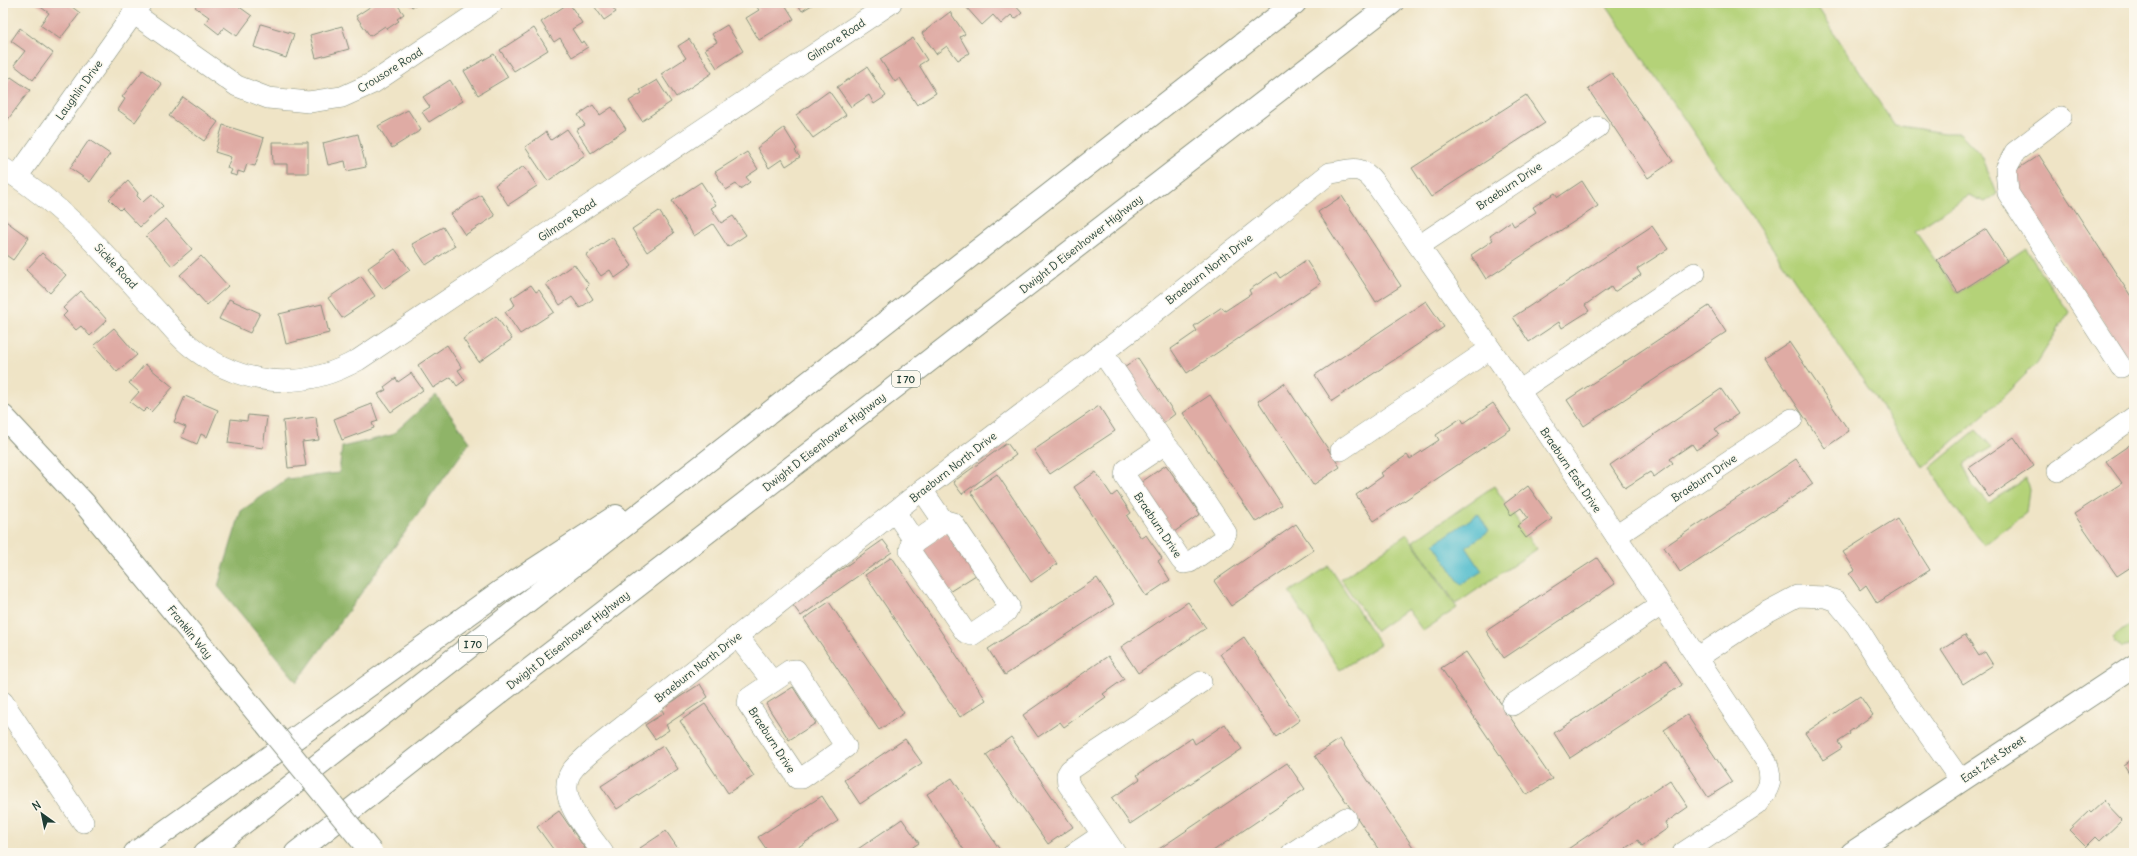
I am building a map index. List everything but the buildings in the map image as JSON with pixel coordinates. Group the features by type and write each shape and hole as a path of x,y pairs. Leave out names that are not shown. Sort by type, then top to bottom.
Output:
{"main road":[{"name":"I 70","path":"205,853 1295,3"},
{"name":"Dwight D Eisenhower Highway","path":"296,853 422,756 523,675 1392,3"},
{"name":"Franklin Way","path":"3,416 75,492 372,853"},
{"path":"136,853 501,591 741,435"},
{"name":"East 21st Street","path":"1852,853 2134,666"},
{"path":"317,853 422,756"}],"street":[{"name":"Crousore Road","path":"137,8 237,86 268,98 309,102 342,97 373,83 492,3"},
{"name":"Gilmore Road","path":"225,368 245,376 286,381 312,378 350,364 892,3"},
{"name":"Laughlin Drive","path":"10,172 137,8"},
{"path":"2061,117 2015,152 2006,169 2008,193 2121,367"},
{"name":"Braeburn Drive","path":"1419,246 1598,127"},
{"name":"Braeburn North Drive","path":"603,853 570,803 566,786 571,771 598,747 922,490 1102,352 1330,173 1344,169 1354,170"},
{"name":"Braeburn East Drive","path":"1354,170 1361,171 1371,177 1519,391 1765,759 1769,769 1769,784 1765,796 1756,805 1683,853"},
{"name":"Sickle Road","path":"10,172 56,207 86,235 183,339 202,355 225,368"},
{"path":"1519,391 1695,273"},
{"path":"1341,450 1490,349"},
{"name":"Braeburn Drive","path":"1102,352 1165,444 1174,454 1226,533 1223,539 1190,562 1184,563 1181,560 1125,476 1126,470 1165,444"},
{"path":"2058,471 2134,418"},
{"name":"Braeburn Drive","path":"1616,536 1792,419"},
{"path":"922,490 944,522"},
{"path":"895,512 915,542"},
{"path":"946,521 953,523 1008,603 1008,609 1006,612 972,635 967,634 910,551 911,545 915,542 944,522 946,521"},
{"path":"1697,658 1783,602 1797,596 1825,596 1836,601 1856,624 1893,684 1961,781"},
{"path":"1512,705 1661,605"},
{"path":"737,636 772,681"},
{"name":"Braeburn Drive","path":"796,670 846,744 844,750 802,778 797,778 748,704 749,698 772,681 789,671 796,670"},
{"path":"1115,853 1067,781 1070,770 1201,682"},
{"path":"3,702 83,822"},
{"path":"1292,853 1346,818"},
{"path":"1075,853 1102,835"}],"green space":[{"path":"1605,3 1815,3 1894,125 1945,133 1960,133 1982,156 1997,194 1985,202 1969,195 1915,231 1958,293 2026,248 2037,267 2069,312 2037,363 1997,403 1923,468"},
{"path":"436,395 470,442 297,682 218,586 241,511 287,479 339,473 342,447 392,435"},
{"path":"1976,430 1992,447 1963,464 1972,485 1988,503 2026,479 2029,490 2026,513 1984,545 1949,500 1930,468"},
{"path":"1494,486 1537,549 1456,604 1413,541"},
{"path":"1407,534 1457,608 1423,631 1407,609 1376,631 1341,579"},
{"path":"1329,566 1380,644 1340,670 1289,592"},
{"path":"2134,621 2134,645 2122,648 2113,638"}],"water":[{"path":"1478,514 1489,531 1466,547 1482,571 1461,585 1434,544"}]}
